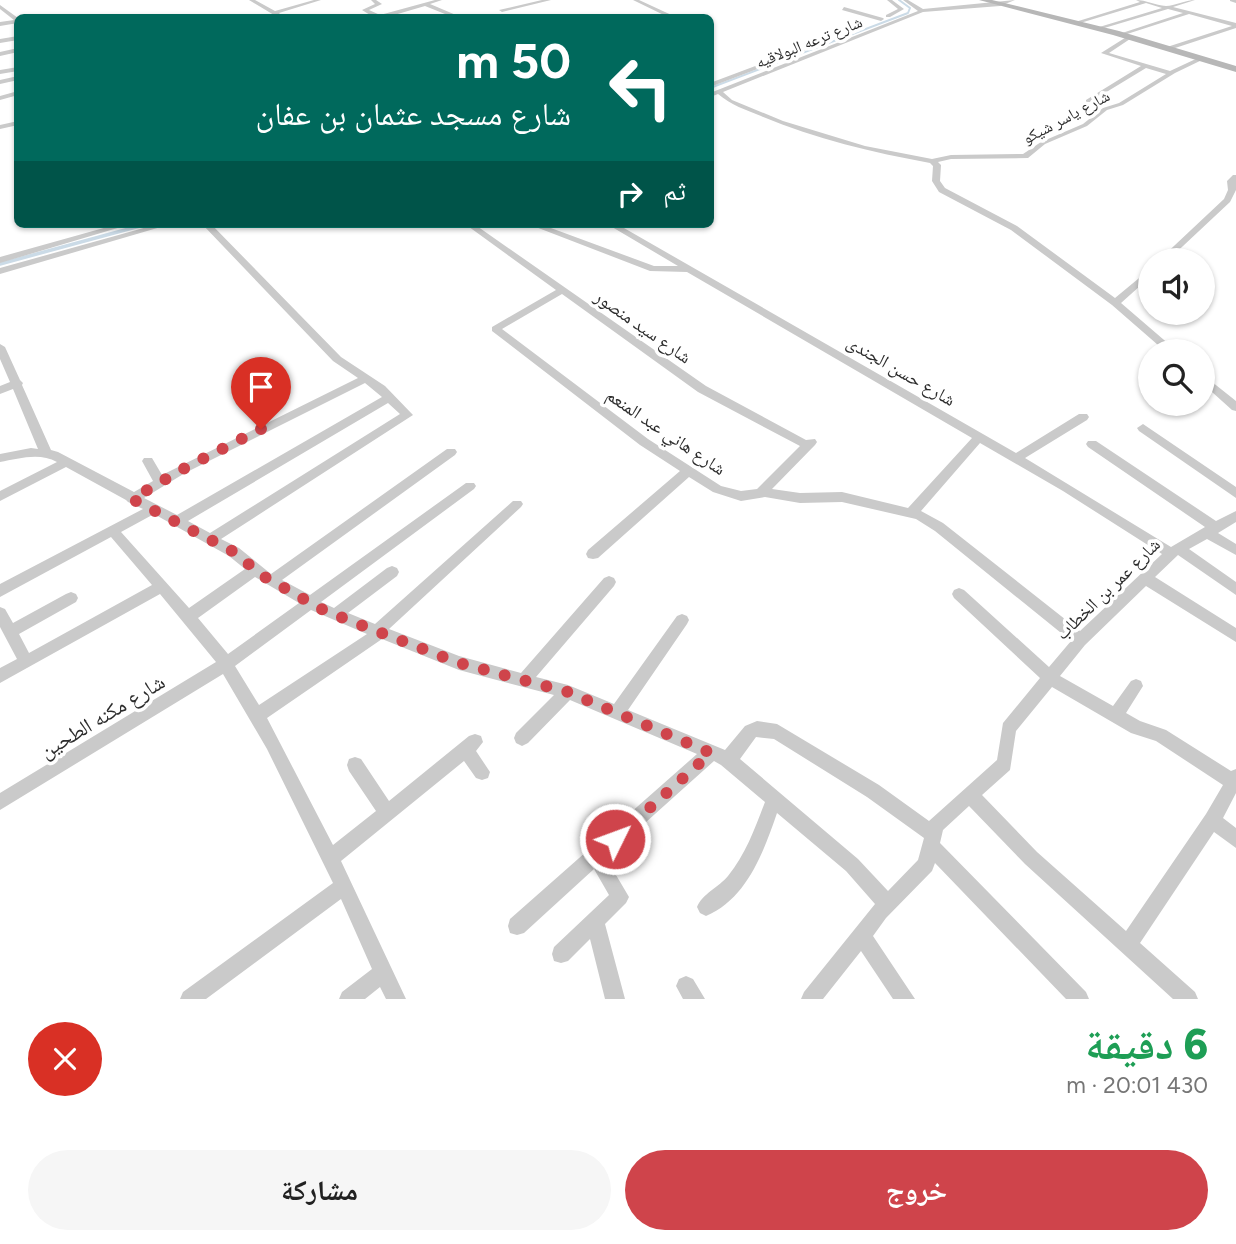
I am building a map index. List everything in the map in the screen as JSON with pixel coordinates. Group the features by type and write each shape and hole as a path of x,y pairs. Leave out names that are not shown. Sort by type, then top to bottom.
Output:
{"main road":[{"path":"984,0 1008,2 1236,69"}],"street":[{"path":"252,0 275,13 319,0"},
{"path":"373,0 379,4 365,10 373,14"},
{"path":"415,0 451,14"},
{"path":"390,14 440,0"},
{"path":"500,0 514,7"},
{"path":"502,9 549,0"},
{"path":"635,0 667,14"},
{"path":"889,0 903,9 920,11"},
{"path":"907,1 916,0"},
{"path":"1138,0 1236,25"},
{"path":"1098,28 1193,0"},
{"path":"907,1 920,11"},
{"path":"1075,23 1149,1"},
{"name":"شارع ترعه البولاقيه","path":"714,94 920,11 1008,2"},
{"path":"1,8 14,18"},
{"path":"844,9 880,19"},
{"name":"شارع ترعه البولاقيه","path":"714,84 903,9"},
{"path":"1172,74 1104,52 1126,36 1188,13"},
{"path":"0,16 10,14"},
{"path":"1169,48 1236,25"},
{"name":"شارع ياسر شيكو","path":"720,93 730,101 806,130 872,150 932,161 947,157 1025,156 1042,143 1085,125 1105,109 1122,104 1202,58"},
{"path":"1088,101 1145,66"},
{"path":"0,72 14,69"},
{"path":"9,70 14,76"},
{"path":"932,161 937,165 936,181 942,190 1014,228 1115,303 1158,339"},
{"path":"1176,248 1227,200 1232,190 1231,181 1236,177"},
{"path":"0,260 113,228"},
{"path":"0,271 153,228"},
{"path":"210,228 335,356 407,412 402,420 211,538"},
{"name":"شارع سيد منصور","path":"474,228 561,292 714,396 809,443"},
{"path":"543,228 653,269 690,269"},
{"name":"شارع حسن الجندى","path":"618,228 1016,458 1236,589"},
{"path":"1115,303 1138,283"},
{"name":"شارع هاني عبد المنعم","path":"561,292 495,329 644,442 724,492 746,496 761,492 800,498 842,497 912,513 939,527 1080,640"},
{"path":"0,346 46,453"},
{"path":"132,499 160,482 366,378"},
{"path":"0,390 18,383"},
{"path":"1215,388 1236,407"},
{"path":"176,522 390,397"},
{"path":"1016,458 1083,417"},
{"path":"1143,428 1236,493"},
{"path":"912,513 979,437"},
{"path":"761,492 809,443"},
{"path":"1092,444 1236,550"},
{"path":"0,458 46,453 151,510 211,538 241,556 272,580 335,615 459,663 568,692 719,756 852,865 888,905"},
{"path":"272,580 451,453"},
{"path":"148,461 160,482"},
{"path":"0,496 66,462"},
{"path":"593,554 688,471"},
{"name":"شارع مكنه الطحين","path":"0,802 226,664 470,486"},
{"path":"257,716 379,631 517,504"},
{"path":"0,591 151,510"},
{"name":"شارع عمر بن الخطاب","path":"811,999 888,905 926,865 936,825 1004,764 1009,728 1080,640 1175,551 1236,516"},
{"path":"113,531 189,616 226,664 257,716 331,858 396,999"},
{"path":"189,616 256,569"},
{"path":"335,615 392,572"},
{"path":"1145,578 1236,636"},
{"path":"525,679 609,582"},
{"path":"0,676 162,586"},
{"path":"958,594 1049,677 1115,715 1160,735 1235,780 1212,820 1127,945"},
{"path":"10,632 71,598"},
{"path":"0,613 26,662"},
{"path":"617,712 682,620"},
{"path":"1115,715 1136,686"},
{"path":"523,738 568,692"},
{"path":"517,926 751,729 759,727 777,732 873,791 932,840 1079,999"},
{"path":"331,858 470,746 482,772"},
{"path":"355,765 387,812"},
{"path":"970,795 1031,858 1188,999"},
{"path":"706,907 730,890 745,871 774,799"},
{"path":"1212,820 1236,839"},
{"path":"561,954 620,897 597,857"},
{"path":"190,999 344,886"},
{"path":"596,922 615,999"},
{"path":"863,937 905,999"},
{"path":"349,999 384,972"}],"waterway":[{"path":"714,86 908,13 910,8 899,0"},
{"path":"0,264 132,228"}],"route":[{"path":"261,429 181,470 132,499 211,538 247,560 263,576 325,611 459,663 568,692 711,753 615,839"}]}
